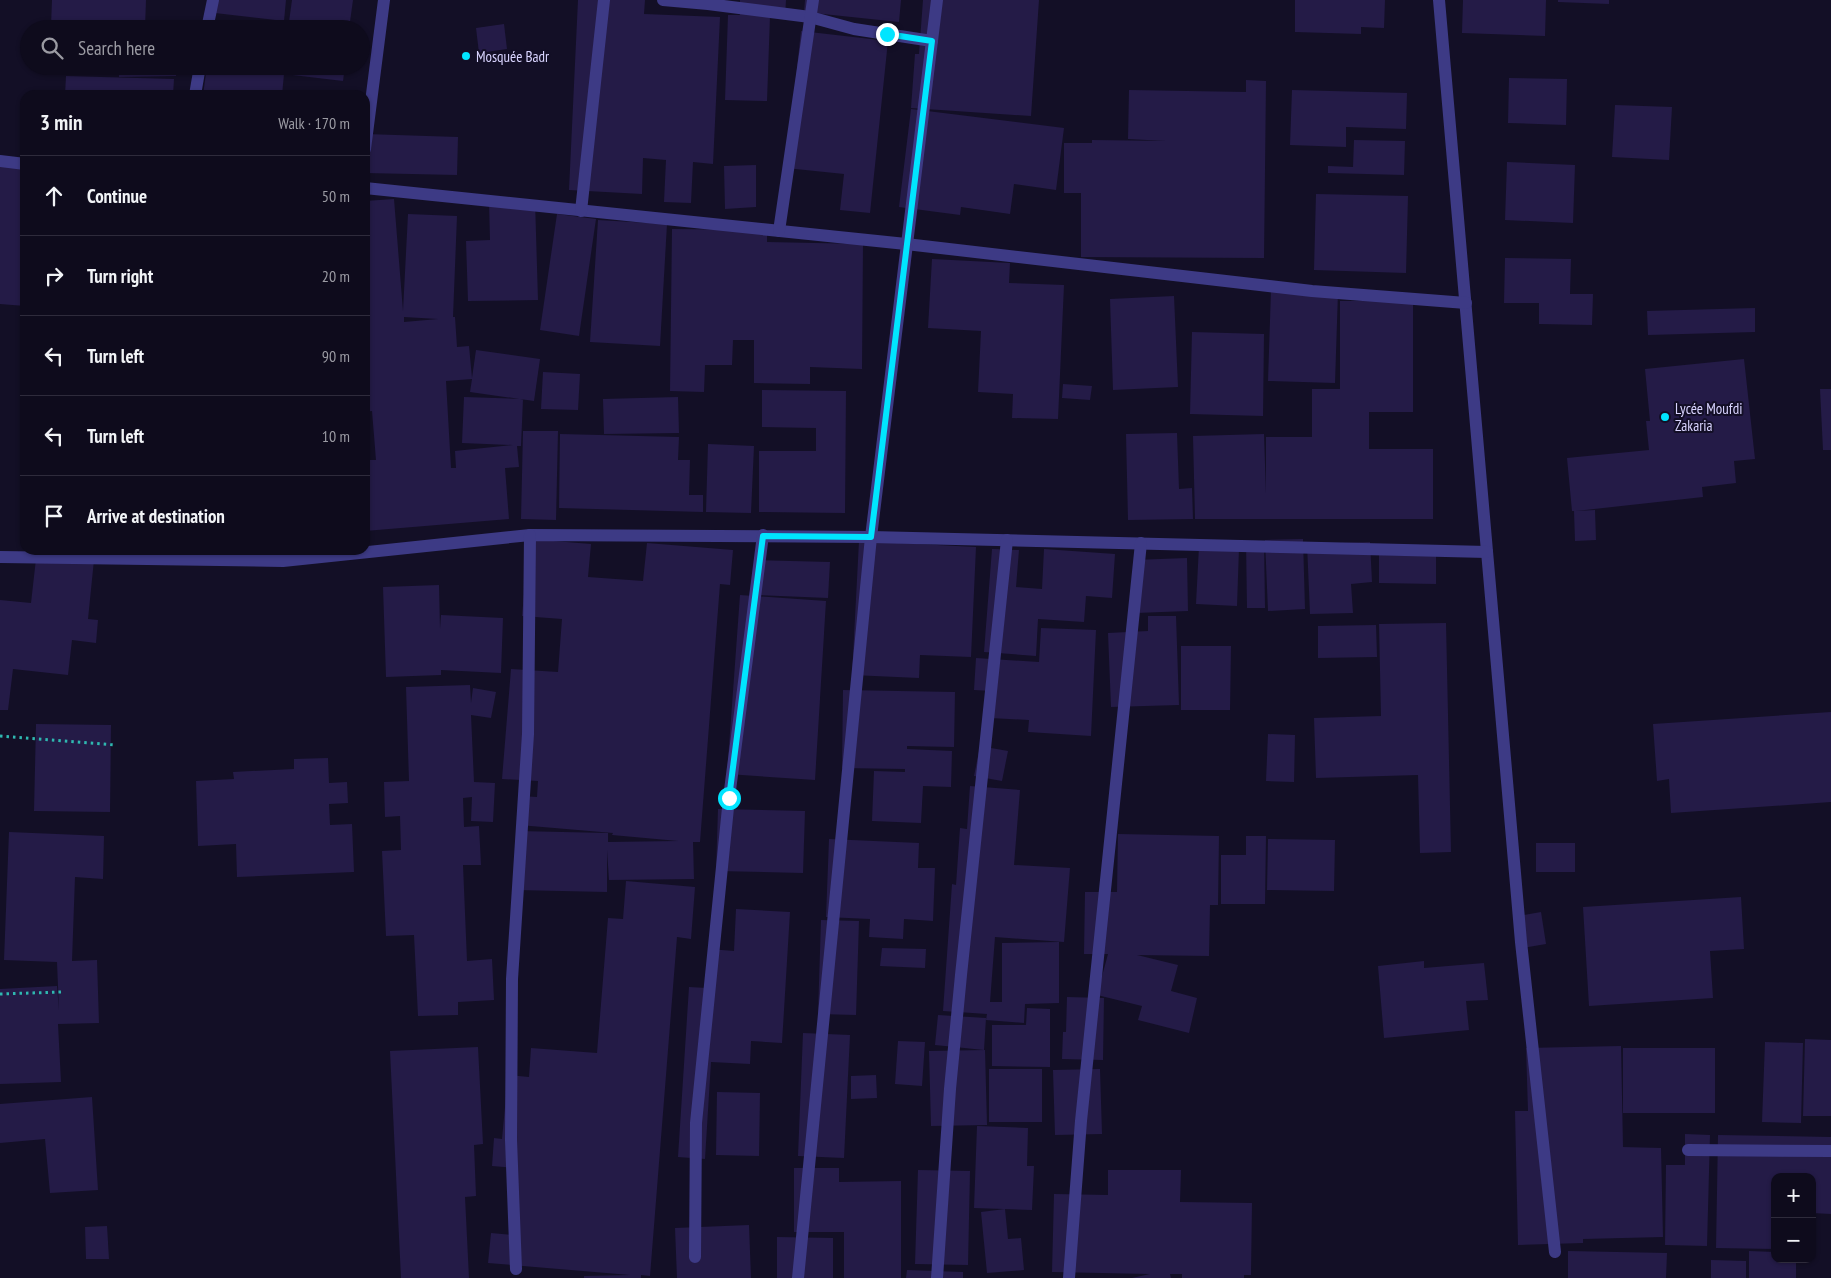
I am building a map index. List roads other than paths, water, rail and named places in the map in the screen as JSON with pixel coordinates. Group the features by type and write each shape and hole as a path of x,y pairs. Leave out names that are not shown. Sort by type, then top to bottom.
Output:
{"street":[{"path":"209,20 212,0"},
{"path":"370,110 384,0"},
{"path":"581,210 604,0"},
{"path":"663,0 810,17 854,29 932,41"},
{"path":"780,231 813,0"},
{"path":"798,1278 871,537 937,0"},
{"path":"1439,0 1521,942 1555,1252"},
{"path":"196,90 198,75"},
{"path":"0,161 20,163"},
{"path":"370,189 906,244 1312,292 1466,303"},
{"path":"370,549 530,535 871,537 1487,552"},
{"path":"516,1269 511,1140 512,980 528,734 530,535"},
{"path":"695,1257 696,1123 729,798 763,536"},
{"path":"937,1278 950,1089 1007,540"},
{"path":"1069,1278 1082,1121 1141,543"},
{"path":"0,557 84,555"},
{"path":"205,555 284,556"},
{"path":"1688,1150 1831,1151"}],"place":[{"name":"Mosquée Badr","path":"466,56"},
{"name":"Lycée Moufdi Zakaria","path":"1665,417"}]}
